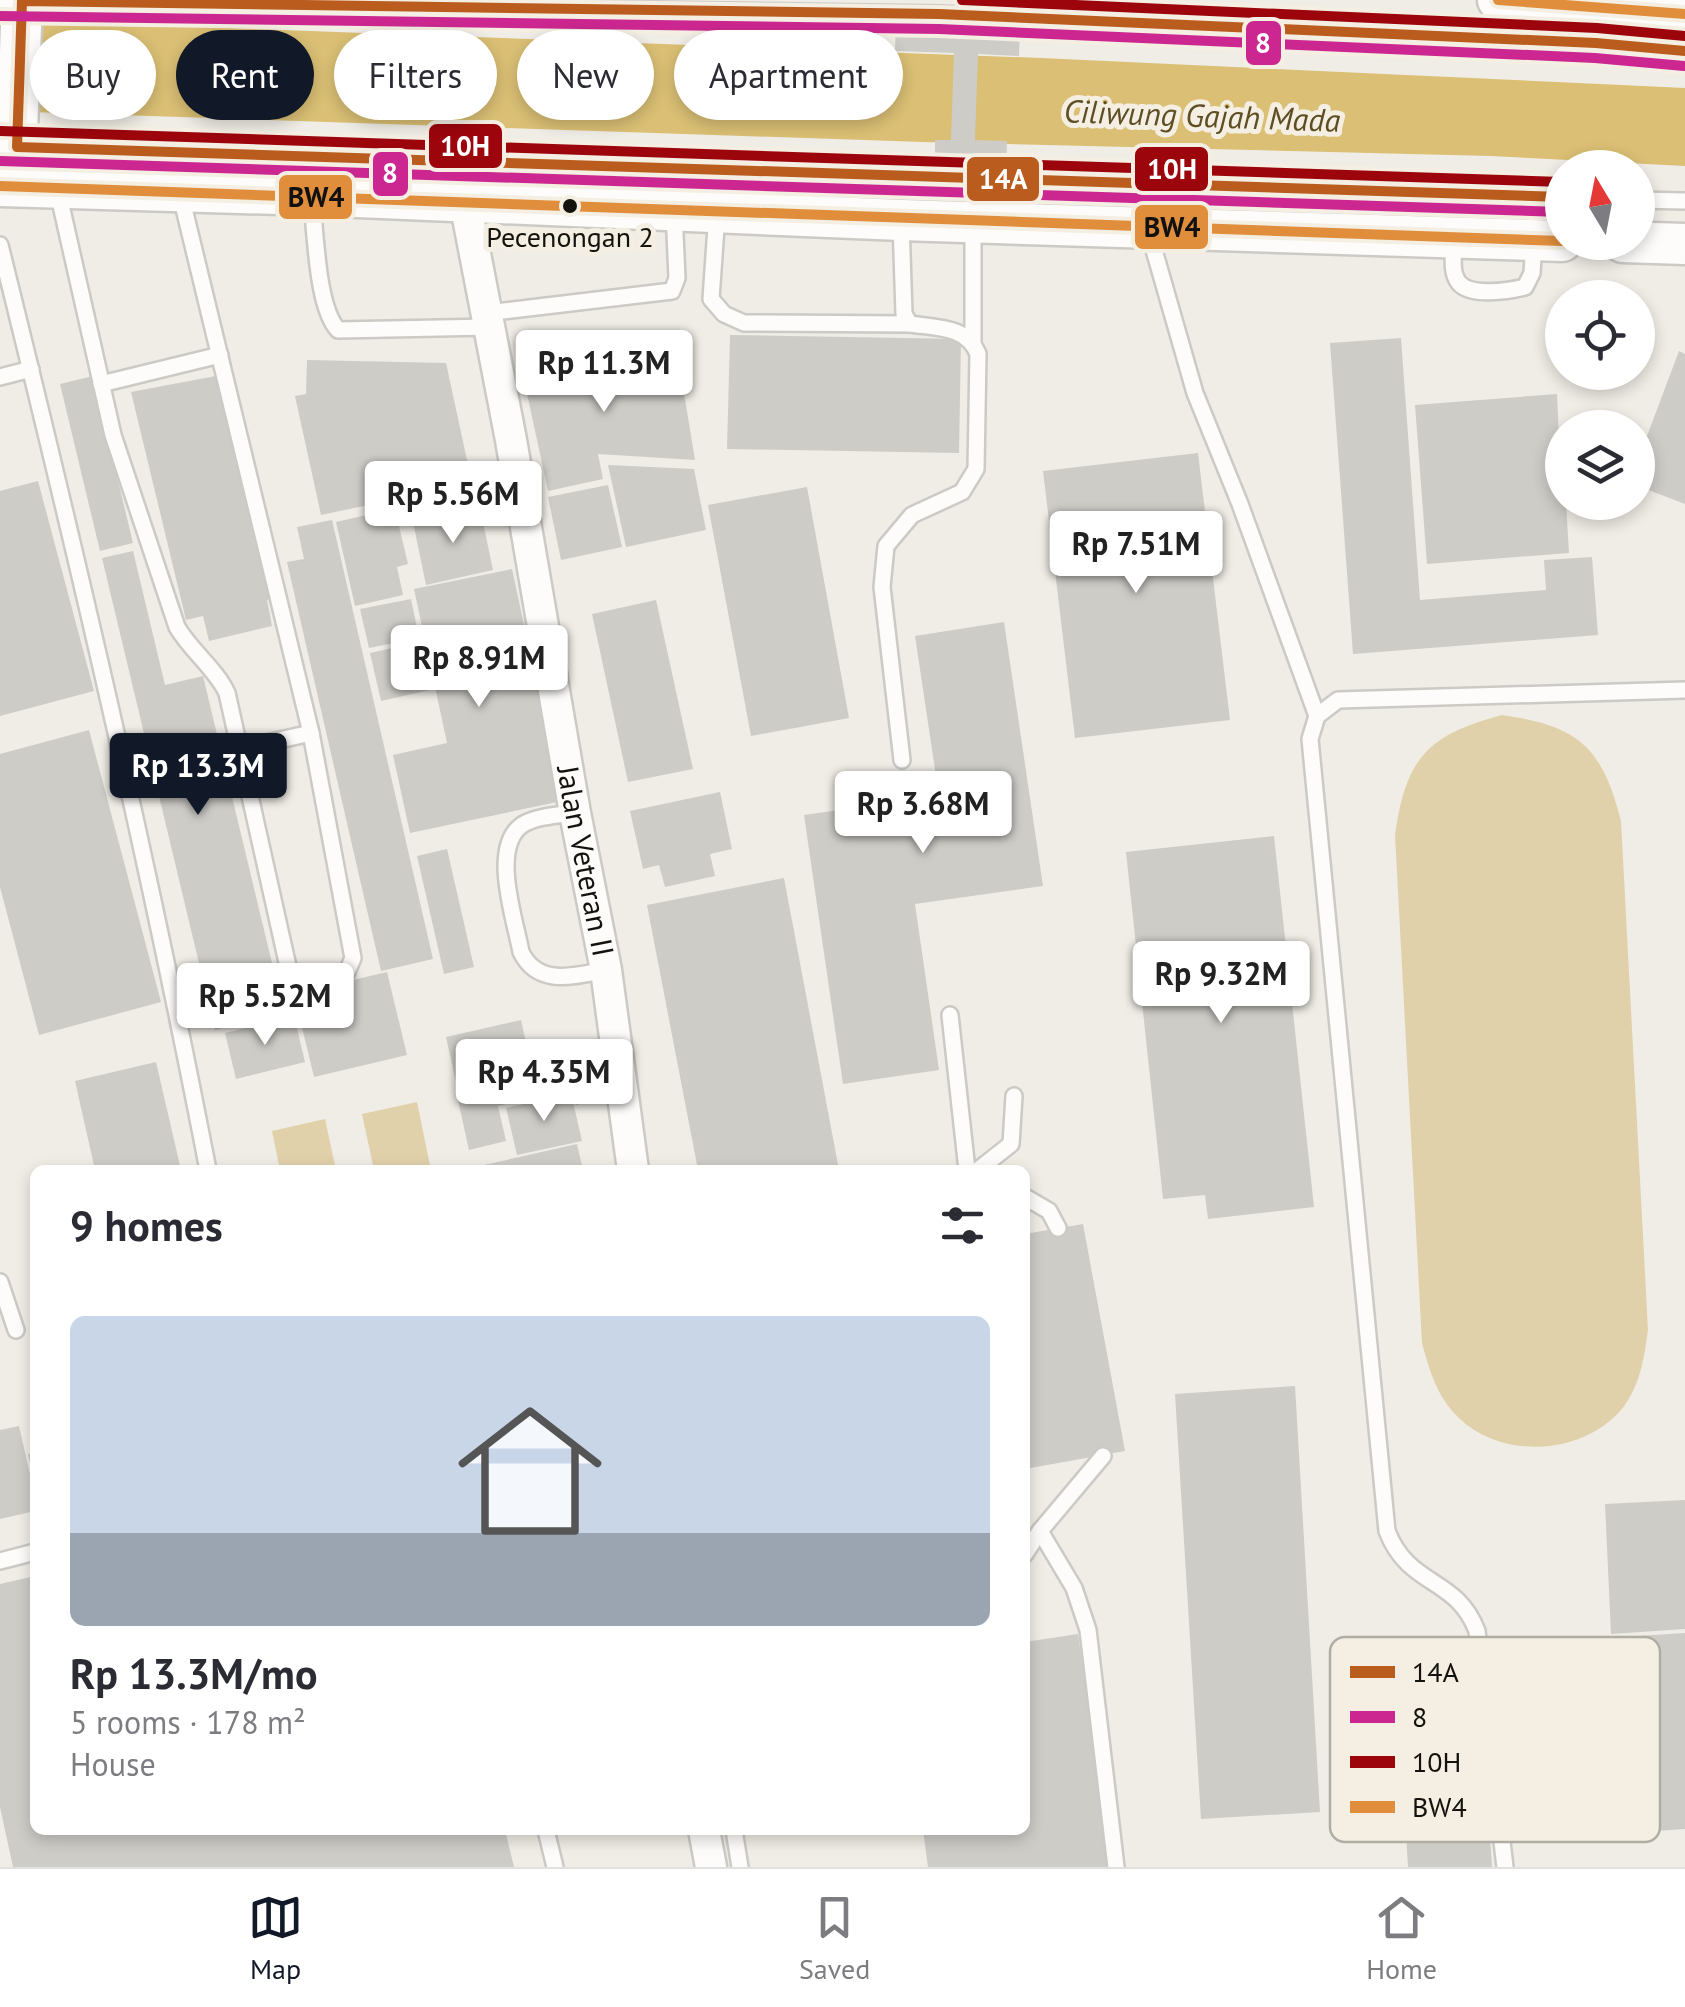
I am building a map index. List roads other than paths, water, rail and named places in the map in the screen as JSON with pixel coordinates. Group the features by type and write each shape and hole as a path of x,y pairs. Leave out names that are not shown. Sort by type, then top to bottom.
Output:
{"main road":[{"path":"1498,0 1685,14"},
{"path":"16,4 10,157 57,188 1545,240"},
{"path":"1655,243 1685,244"}],"street":[{"name":"Jalan Veteran II","path":"465,202 606,970 632,1165"},
{"path":"705,1835 711,1867"}],"lane":[{"path":"16,4 939,14 1577,42 1685,51"},
{"path":"10,157 1545,197"},
{"path":"57,188 113,435 177,627 227,693 289,971 300,982 324,983 347,972 354,958 311,733 180,191"},
{"path":"311,194 324,300 330,321 338,330 488,320 672,291 677,278 674,210"},
{"path":"1655,200 1685,201"},
{"path":"717,213 710,299 724,314 744,324 910,324 960,332 973,342"},
{"path":"901,220 904,314 910,324"},
{"path":"902,760 882,588 886,546 912,515 962,492 976,470 978,354 973,342 973,222"},
{"path":"1148,228 1195,394 1240,504 1316,716 1310,739 1387,1531 1395,1551 1412,1570 1458,1598 1469,1610 1478,1637"},
{"path":"0,245 96,634 172,980 207,1165"},
{"path":"102,384 220,355"},
{"path":"0,377 30,369"},
{"path":"1316,716 1338,700 1685,690"},
{"path":"240,749 311,733"},
{"path":"576,813 522,826 507,842 504,859 521,952 528,965 549,976 606,970"},
{"path":"950,1015 966,1165"},
{"path":"985,1165 1012,1144 1014,1096"},
{"path":"1030,1200 1050,1211 1058,1228"},
{"path":"0,1282 16,1330"},
{"path":"1030,1546 1103,1456"},
{"path":"1040,1531 1074,1588 1088,1630 1116,1867"},
{"path":"0,1561 30,1553"},
{"path":"547,1835 554,1867"},
{"path":"735,1835 740,1867"},
{"path":"1502,1842 1505,1867"}],"water":[{"path":"0,23 283,30 176,30 176,117 156,116 156,30 30,30 30,112 0,111"},
{"name":"Ciliwung Gajah Mada","path":"314,31 334,32 334,120 497,120 497,38 517,39 517,120 654,120 654,44 674,44 674,120 903,120 903,53 1685,88 1685,166 1655,164 1655,150 1545,150 1545,159 268,120 314,120"}],"place":[{"name":"Pecenongan 2","path":"570,206"}]}
